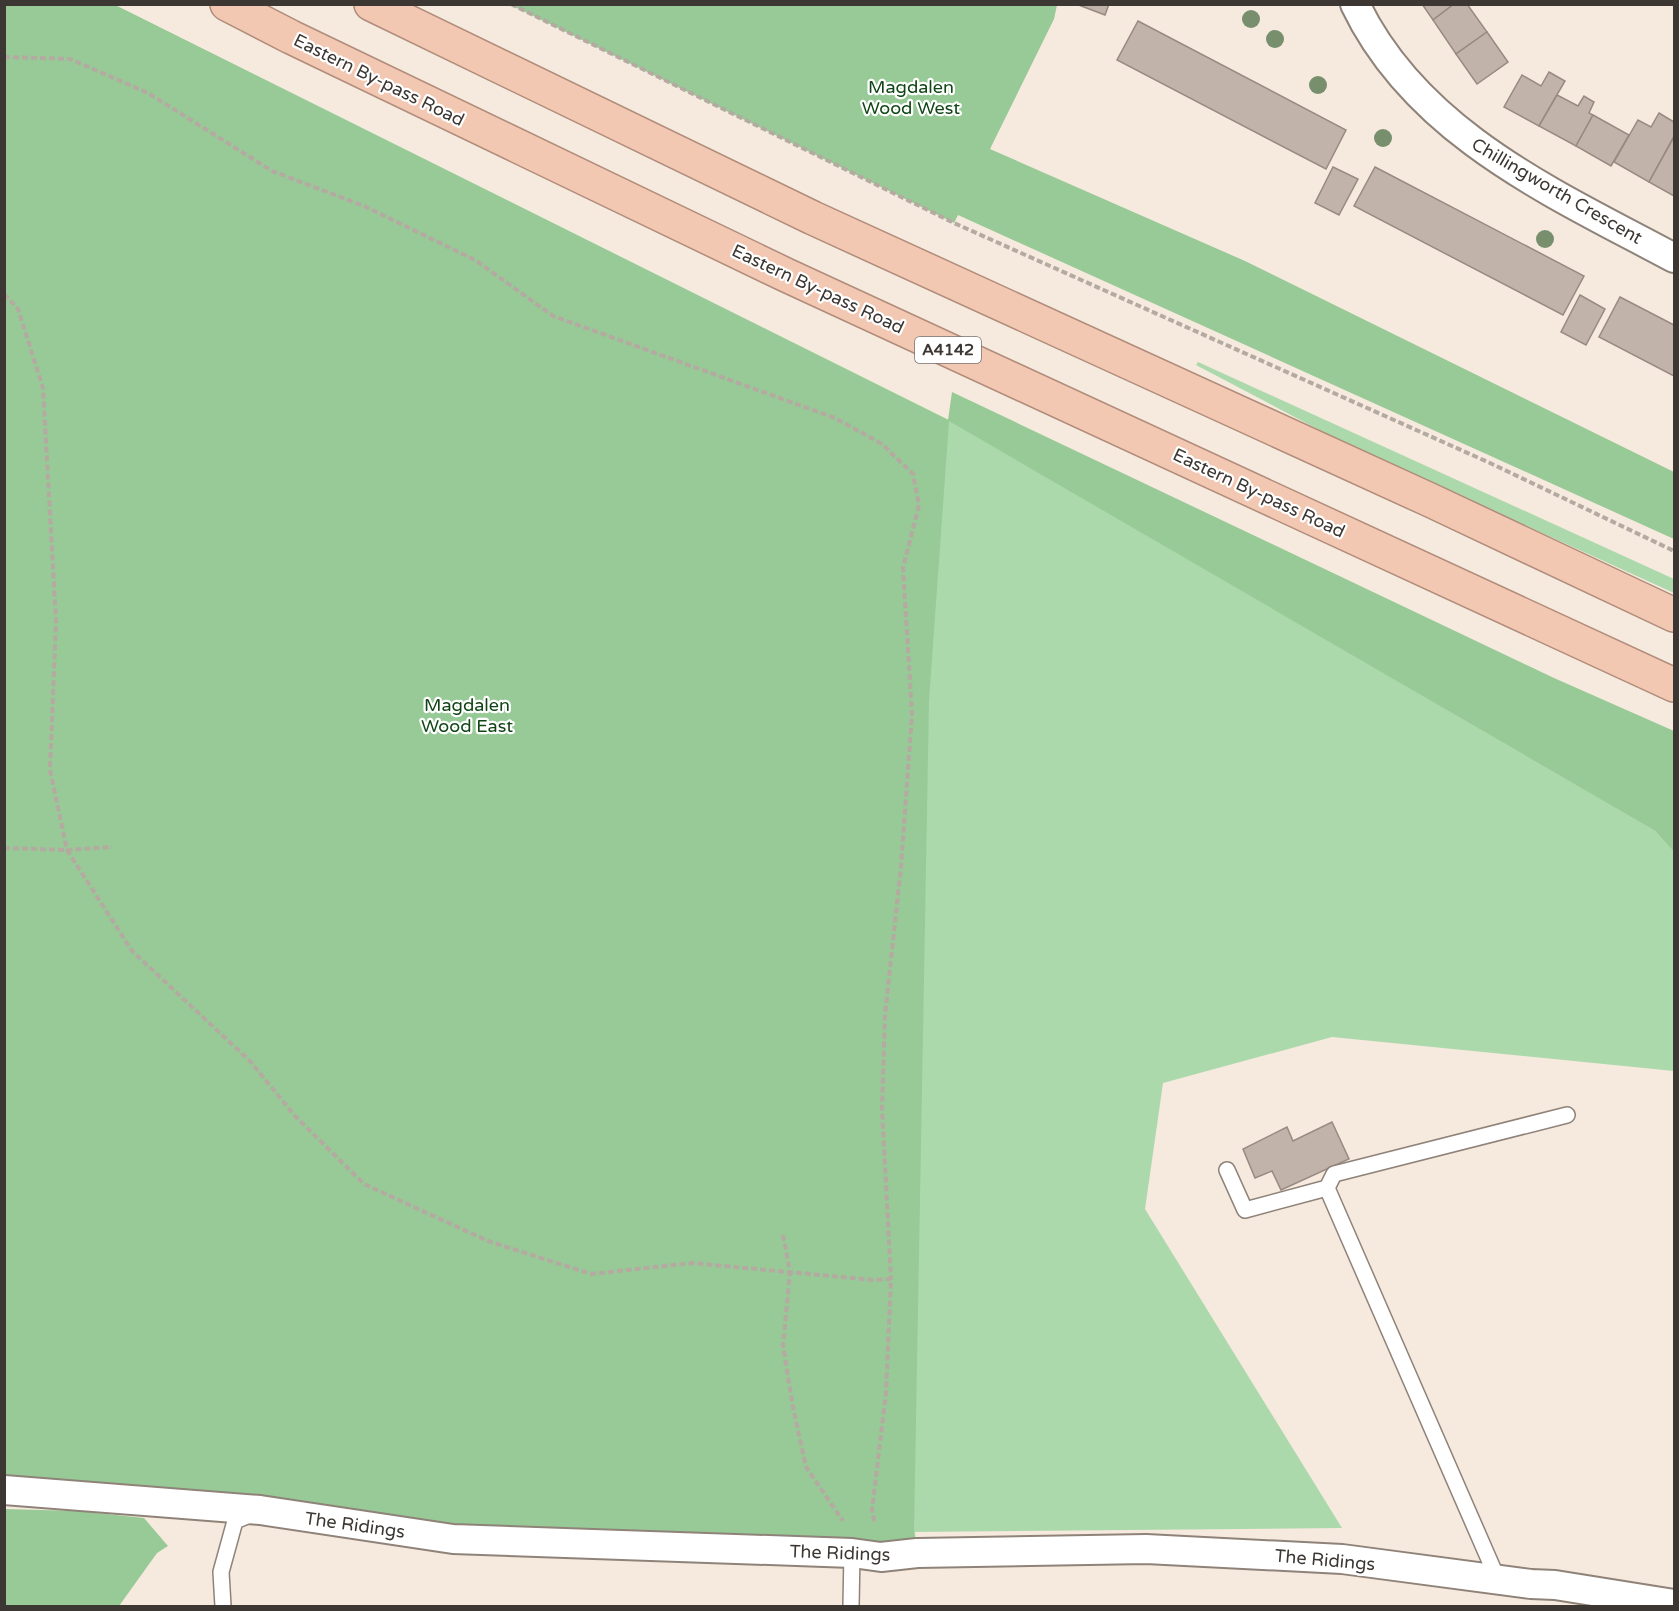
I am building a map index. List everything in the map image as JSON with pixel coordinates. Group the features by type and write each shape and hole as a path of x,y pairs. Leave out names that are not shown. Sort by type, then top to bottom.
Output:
{"highway":[{"name":"Eastern By-pass Road","path":"227,4 291,38 797,280 1674,685"},
{"path":"371,4 813,218 1430,500 1674,615"}],"street":[{"name":"Chillingworth Crescent","path":"1355,4 1382,50 1409,84 1457,131 1514,170 1674,258"},
{"name":"The Ridings","path":"4,1490 260,1510 453,1539 852,1553 880,1548 917,1553 1146,1549 1342,1559 1498,1580 1555,1585 1674,1604"}],"lane":[{"path":"1498,1580 1328,1188 1334,1174 1567,1116"},
{"path":"1227,1170 1245,1210 1328,1188"},
{"path":"223,1606 221,1572 235,1521 260,1510"},
{"path":"851,1606 852,1553"}],"path":[{"path":"512,4 954,223 1490,463 1674,551"},
{"path":"4,57 70,59 148,93 272,171 364,206 475,260 554,316 835,418 882,444 913,474 919,505 903,568 912,714 901,867 885,1015 882,1109 891,1279 886,1393 872,1510 880,1548"},
{"path":"4,294 18,309 43,388 56,621 50,770 67,850 132,951 250,1061 295,1116 364,1184 488,1241 591,1274 692,1263 873,1280 891,1279"},
{"path":"4,848 67,850 112,847"},
{"path":"783,1235 790,1272 783,1346 806,1467 843,1520 880,1548"}],"green space":[{"path":"5,5 115,5 949,420 1655,831 1674,852 1674,1071 1332,1037 1163,1083 1145,1209 1342,1528 915,1532 917,1553"},
{"name":"Magdalen Wood East","path":"5,5 115,5 948,420 952,392 1554,678 1674,731 1674,852 1655,831 949,421 929,701 914,1532 917,1553 5,1500"},
{"name":"Magdalen Wood West","path":"511,5 1057,5 1054,19 990,149 1245,261 1674,472 1674,539 958,215 954,223"},
{"path":"1198,362 1674,579 1674,593 1342,442 1196,365"},
{"path":"5,1509 78,1511 144,1518 168,1546 157,1553 119,1606 5,1606"}],"building":[{"path":"1076,4 1109,4 1105,15"},
{"path":"1422,4 1454,4 1433,20"},
{"path":"1454,4 1467,4 1487,32 1456,54 1433,20"},
{"path":"1138,21 1346,130 1326,169 1117,60"},
{"path":"1487,32 1508,62 1477,84 1456,54"},
{"path":"1549,72 1565,81 1539,126 1504,107 1522,75 1541,86"},
{"path":"1557,95 1578,106 1584,96 1594,102 1589,113 1593,115 1576,146 1539,126"},
{"path":"1659,113 1674,122 1674,136 1649,182 1614,162 1638,120 1651,127"},
{"path":"1593,115 1629,135 1611,166 1576,146"},
{"path":"1674,140 1674,196 1649,182"},
{"path":"1333,167 1358,179 1339,215 1315,203"},
{"path":"1375,167 1584,276 1563,315 1354,206"},
{"path":"1580,295 1605,309 1586,345 1561,332"},
{"path":"1620,297 1674,325 1674,376 1599,337"},
{"path":"1332,1122 1349,1159 1281,1190 1272,1171 1255,1178 1243,1149 1287,1127 1293,1141"}]}
